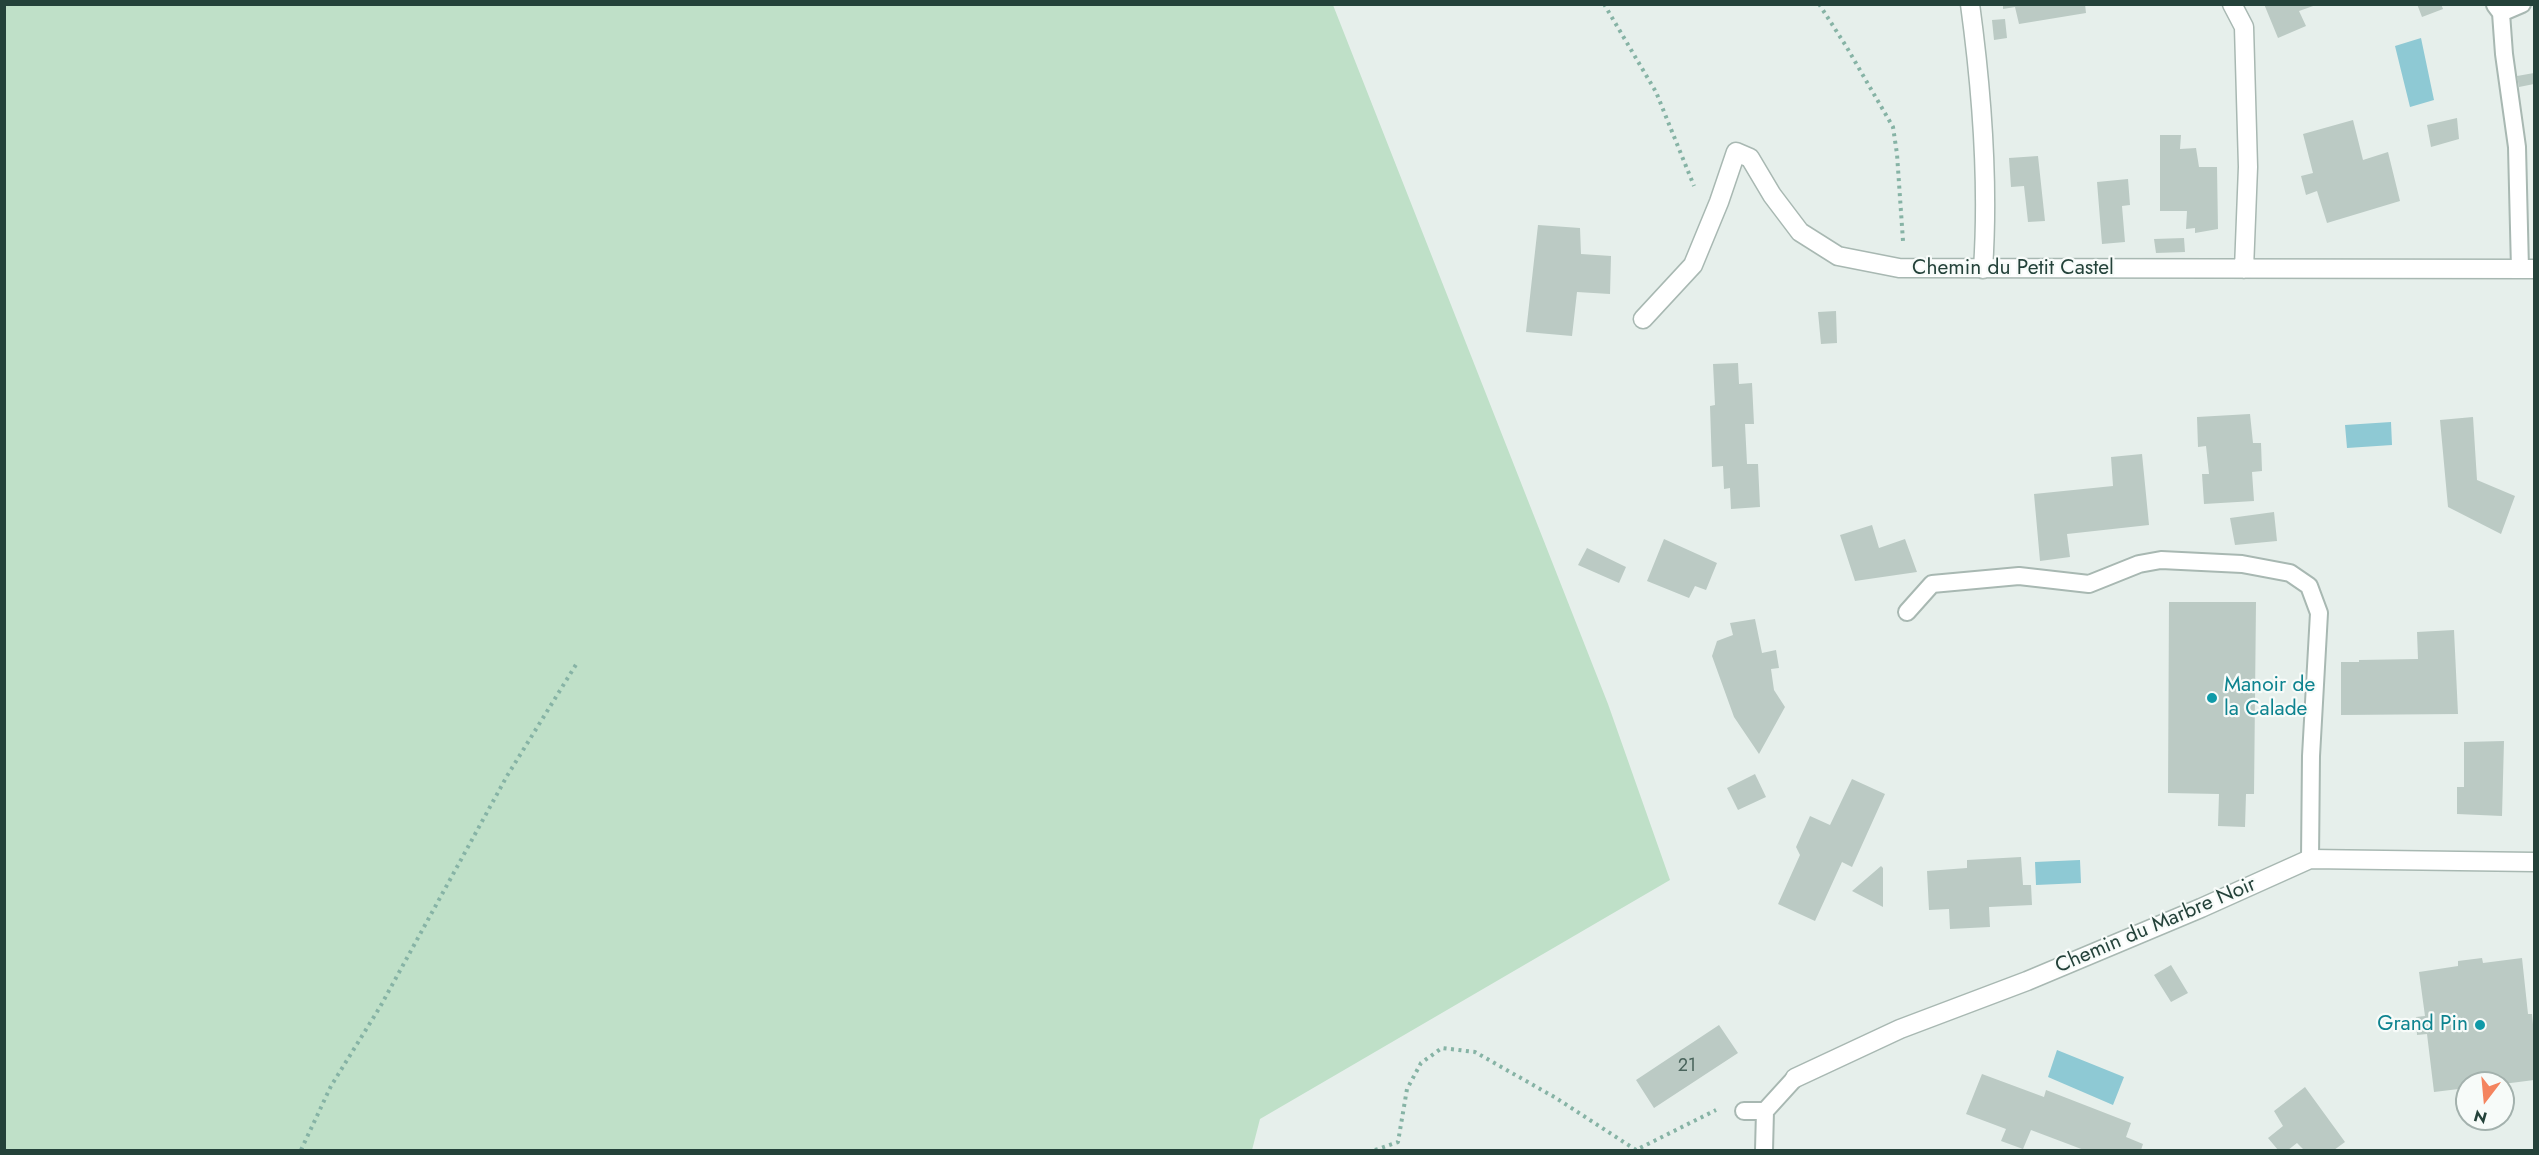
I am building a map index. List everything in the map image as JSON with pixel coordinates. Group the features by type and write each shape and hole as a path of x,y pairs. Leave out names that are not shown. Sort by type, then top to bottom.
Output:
{"street":[{"path":"1970,4 1984,136 1986,222 1983,269"},
{"path":"2232,4 2244,27 2248,167 2244,269"},
{"name":"Chemin du Petit Castel","path":"1642,319 1693,265 1736,152 1750,158 1772,195 1800,232 1838,256 1905,269 2527,269"},
{"name":"Chemin du Marbre Noir","path":"1795,1078 1900,1029 2027,981 2259,884 2310,859 2535,862"}],"lane":[{"path":"2522,4 2498,9 2517,147 2527,269"},
{"path":"1907,612 1932,584 2019,576 2089,584 2139,564 2161,560 2242,564 2290,573 2309,586 2319,613 2311,756 2310,859"},
{"path":"1764,1150 1766,1111 1795,1078"},
{"path":"1744,1111 1766,1111"}],"path":[{"path":"1604,4 1656,92 1710,225"},
{"path":"1819,4 1893,127 1905,269"},
{"path":"301,1150 330,1086 380,1007 507,776 577,663"},
{"path":"1375,1150 1398,1142 1407,1089 1421,1063 1442,1048 1474,1052 1556,1098 1636,1150 1716,1110"}],"green space":[{"path":"5,4 1333,5 1608,704 1670,880 1260,1119 1252,1150 5,1150"}],"water":[{"path":"2421,38 2434,100 2410,107 2395,46"},
{"path":"2391,422 2392,445 2347,448 2345,425"},
{"path":"2080,860 2081,883 2036,885 2035,862"},
{"path":"2057,1050 2124,1077 2113,1105 2048,1077"}],"building":[{"path":"2003,4 2085,4 2086,13 2019,24 2015,7 2003,9"},
{"path":"2264,4 2316,5 2299,11 2306,26 2278,38"},
{"path":"2417,4 2441,4 2443,9 2422,17"},
{"path":"2005,19 2007,38 1994,40 1992,20"},
{"path":"2534,73 2534,84 2519,87 2517,76"},
{"path":"2457,118 2459,139 2431,147 2427,125"},
{"path":"2353,120 2363,160 2388,152 2400,201 2327,223 2317,191 2306,195 2301,176 2313,173 2303,134"},
{"path":"2160,135 2181,135 2180,149 2196,148 2199,167 2217,167 2218,229 2195,233 2195,228 2186,229 2187,211 2160,211"},
{"path":"2038,156 2045,221 2028,222 2024,186 2011,187 2009,158"},
{"path":"2128,179 2130,205 2122,206 2125,242 2102,244 2097,182"},
{"path":"1538,225 1580,228 1581,254 1611,256 1610,294 1577,292 1572,336 1526,332"},
{"path":"2184,238 2185,252 2156,253 2154,239"},
{"path":"1836,311 1837,343 1821,344 1818,312"},
{"path":"1738,363 1739,384 1752,383 1754,424 1745,424 1747,464 1758,464 1760,507 1731,509 1730,488 1724,489 1723,466 1712,467 1710,406 1715,405 1713,364"},
{"path":"2250,414 2253,443 2261,443 2262,471 2252,472 2254,501 2204,504 2202,474 2209,474 2206,446 2198,447 2197,417"},
{"path":"2473,417 2477,480 2515,496 2501,534 2448,507 2440,420"},
{"path":"2142,454 2149,525 2067,534 2070,557 2040,561 2034,494 2113,486 2111,457"},
{"path":"2274,512 2277,541 2235,545 2230,518"},
{"path":"1872,525 1879,548 1905,539 1917,572 1855,581 1840,535"},
{"path":"1664,539 1717,563 1706,590 1695,586 1689,598 1647,581"},
{"path":"1587,548 1626,567 1619,583 1578,565"},
{"name":"Manoir de la Calade","path":"2169,602 2256,602 2254,794 2246,794 2245,827 2218,826 2219,794 2168,793"},
{"path":"1755,619 1762,653 1776,650 1779,668 1771,669 1774,690 1785,707 1759,754 1734,717 1712,656 1717,641 1733,635 1730,623"},
{"path":"2454,630 2458,714 2341,715 2341,662 2418,659 2417,632"},
{"path":"2504,741 2502,816 2457,814 2457,787 2464,787 2464,742"},
{"path":"1755,774 1766,797 1738,810 1727,788"},
{"path":"1852,779 1885,794 1852,867 1842,862 1815,921 1778,904 1800,855 1796,847 1810,816 1830,825"},
{"path":"2021,857 2023,885 2031,885 2032,905 1989,907 1990,927 1950,929 1949,909 1929,910 1927,871 1967,868 1967,860"},
{"path":"1881,866 1883,868 1883,907 1852,891"},
{"name":"Grand Pin","path":"2482,958 2483,963 2522,958 2528,1014 2532,1014 2534,1080 2515,1082 2515,1071 2455,1071 2455,1089 2434,1092 2427,1034 2417,1035 2416,1017 2425,1016 2419,972 2458,966 2458,961"},
{"path":"2171,965 2188,993 2171,1002 2154,975"},
{"path":"1719,1025 1738,1053 1654,1108 1636,1080"},
{"path":"1982,1074 2044,1097 2046,1090 2131,1123 2126,1137 2143,1144 2141,1150 2084,1150 2031,1130 2023,1149 2001,1141 2006,1129 1966,1114"},
{"path":"2305,1087 2345,1142 2334,1150 2304,1150 2297,1143 2288,1150 2278,1150 2268,1138 2283,1126 2274,1111"}],"place":[{"name":"Manoir de la Calade","path":"2212,698"},
{"name":"Grand Pin","path":"2480,1025"}]}
